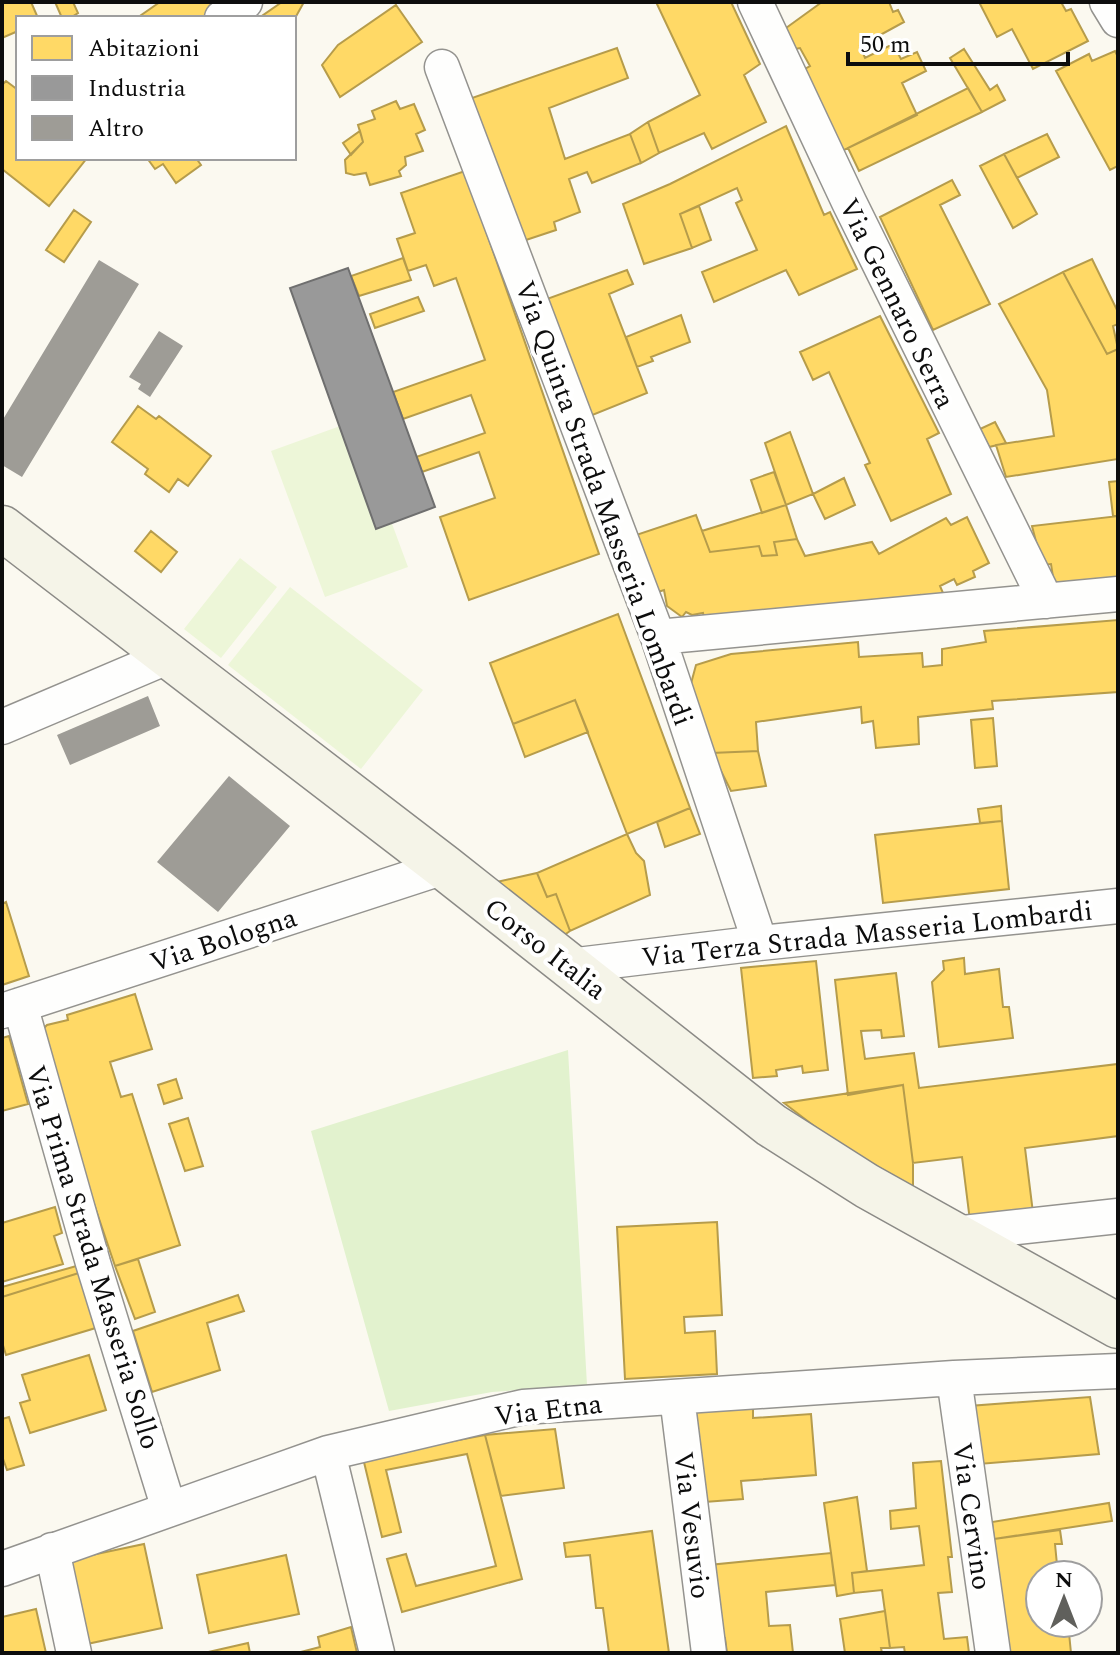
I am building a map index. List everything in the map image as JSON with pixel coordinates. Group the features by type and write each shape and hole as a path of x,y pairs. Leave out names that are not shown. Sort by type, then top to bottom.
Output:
{"street":[{"path":"225,16 245,2"},
{"name":"Via Gennaro Serra","path":"755,2 849,202 1046,601"},
{"path":"1107,2 1118,20"},
{"name":"Via Quinta Strada Masseria Lombardi","path":"442,67 658,637 760,943"},
{"name":"Corso Italia","path":"2,528 444,867 771,1125 867,1186 1118,1326"},
{"path":"658,637 1118,594"},
{"path":"2,727 167,657"},
{"name":"Via Bologna","path":"11,1008 444,867"},
{"name":"Via Terza Strada Masseria Lombardi","path":"569,966 1118,906"},
{"name":"Via Prima Strada Masseria Sollo","path":"11,1008 169,1509"},
{"path":"954,1234 1118,1216"},
{"name":"Via Etna","path":"2,1569 328,1453 523,1407 954,1378 1118,1371"},
{"name":"Via Cervino","path":"954,1378 993,1653"},
{"name":"Via Vesuvio","path":"677,1397 709,1653"},
{"path":"328,1453 377,1653"},
{"path":"52,1550 74,1653"}],"green space":[{"path":"354,421 408,567 325,597 271,451"},
{"path":"240,558 277,587 221,658 184,629"},
{"path":"290,587 423,690 361,769 228,665"},
{"path":"568,1050 587,1385 492,1392 389,1411 311,1131"}],"building: Abitazioni":[{"path":"2,2 31,2 37,16 16,16 16,32 2,38"},
{"path":"55,2 73,2 78,13 61,16"},
{"path":"160,2 225,2 205,16 140,16"},
{"path":"282,2 304,2 296,16 262,16"},
{"path":"656,2 731,2 760,64 744,75 766,122 712,149 704,133 659,153 648,122 700,95"},
{"path":"822,2 889,2 893,12 898,10 904,22 860,46 865,58 893,44 901,59 917,52 926,71 902,83 917,115 842,151 803,70 810,66 800,48 795,49 786,28"},
{"path":"979,2 1061,2 1066,11 1071,9 1088,41 1033,69 1012,29 997,37"},
{"path":"396,5 422,42 340,97 322,65 338,45"},
{"path":"617,48 628,78 549,108 565,159 630,134 641,163 592,183 587,172 569,179 580,212 554,222 556,230 523,241 469,99"},
{"path":"964,49 990,90 997,85 1005,100 982,112 950,58"},
{"path":"1115,51 1118,57 1118,166 1110,170 1056,71 1089,54 1092,61"},
{"path":"6,81 16,88 16,160 85,160 49,206 2,169 2,85"},
{"path":"968,88 982,112 859,171 848,148"},
{"path":"396,101 400,109 414,104 425,130 416,134 423,151 405,157 406,165 399,171 401,176 370,185 366,173 346,173 345,160 363,142 358,125 375,119 372,111"},
{"path":"648,122 659,153 641,163 630,134"},
{"path":"786,126 824,215 830,212 857,269 799,295 786,270 714,302 702,272 757,250 736,203 742,200 737,188 680,214 692,248 644,264 623,204"},
{"path":"360,131 363,142 351,155 343,143"},
{"path":"1047,134 1059,157 1017,178 1004,154"},
{"path":"1004,154 1037,214 1013,228 980,166"},
{"path":"148,160 197,160 201,165 176,183 163,164 155,169"},
{"path":"465,171 599,554 469,600 440,517 495,498 479,452 422,472 416,457 485,433 471,395 403,419 393,392 485,360 456,278 434,286 426,265 408,271 397,239 415,233 401,193"},
{"path":"952,180 960,195 940,205 990,304 933,330 880,217"},
{"path":"699,206 711,240 692,248 680,214"},
{"path":"74,210 91,222 64,262 46,250"},
{"path":"403,258 411,280 359,296 351,276"},
{"path":"1092,259 1118,312 1118,324 1113,326 1118,349 1107,354 1063,272"},
{"path":"627,270 633,284 609,294 647,393 585,418 544,300"},
{"path":"1063,272 1107,354 1118,349 1118,459 1006,477 996,445 1054,436 1047,390 999,304"},
{"path":"418,297 424,311 375,328 370,314"},
{"path":"681,315 690,342 651,357 653,361 637,367 626,337"},
{"path":"880,316 939,433 927,439 951,494 891,521 865,465 870,463 829,372 813,380 800,352"},
{"path":"138,406 156,419 159,416 211,456 188,486 178,479 169,492 145,474 148,469 112,442"},
{"path":"995,422 1006,443 989,447 980,429"},
{"path":"790,432 813,494 786,505 765,443"},
{"path":"774,472 786,505 762,513 751,480"},
{"path":"844,478 855,505 825,519 813,494"},
{"path":"1118,481 1118,516 1113,516 1109,482"},
{"path":"786,505 797,539 774,542 777,555 762,556 759,546 710,552 702,531"},
{"path":"696,515 710,552 759,546 762,556 777,555 774,542 797,539 805,556 872,542 879,554 946,518 951,525 967,517 989,563 973,571 975,577 957,585 954,579 940,586 943,593 924,601 920,595 902,601 704,617 703,613 692,615 686,612 682,617 667,606 664,590 658,592 633,536"},
{"path":"1118,516 1118,584 1055,590 1051,564 1042,565 1032,526"},
{"path":"151,531 177,552 161,572 135,551"},
{"path":"618,614 690,808 627,834 575,700 513,724 490,663"},
{"path":"1118,620 1118,692 992,701 993,709 918,717 919,744 876,748 873,721 862,723 861,707 756,722 758,751 712,753 689,691 696,665 731,654 858,642 859,657 922,653 923,667 942,665 942,649 986,642 984,631"},
{"path":"575,700 588,732 525,757 513,724"},
{"path":"993,718 997,766 975,768 971,720"},
{"path":"758,751 766,786 731,791 712,753"},
{"path":"1001,806 1002,821 980,823 978,809"},
{"path":"690,808 700,834 665,847 657,822"},
{"path":"1002,821 1009,889 883,903 875,835"},
{"path":"627,834 636,853 644,861 650,895 570,931 556,894 547,897 537,873"},
{"path":"537,873 547,897 556,894 570,931 563,936 492,883"},
{"path":"6,902 29,976 2,985 2,904"},
{"path":"964,958 965,974 999,969 1003,1007 1009,1007 1013,1038 939,1047 932,982 944,970 943,961"},
{"path":"816,961 828,1070 803,1073 802,1066 776,1070 777,1076 753,1078 741,968"},
{"path":"896,973 904,1036 882,1038 881,1030 861,1031 865,1059 914,1053 919,1088 1118,1064 1118,1136 1025,1148 1033,1213 970,1221 962,1157 913,1163 903,1085 848,1095 835,980"},
{"path":"135,994 152,1049 110,1062 121,1097 132,1094 180,1245 115,1266 43,1053 42,1030 47,1025 68,1020 67,1015"},
{"path":"9,1036 28,1104 2,1111 2,1038"},
{"path":"176,1079 182,1098 164,1104 158,1085"},
{"path":"903,1085 913,1187 835,1142 784,1103"},
{"path":"188,1118 203,1166 185,1171 169,1124"},
{"path":"55,1207 62,1233 54,1236 63,1264 2,1282 2,1223"},
{"path":"717,1222 722,1315 684,1317 685,1333 715,1331 717,1374 625,1379 617,1227"},
{"path":"138,1259 155,1312 135,1319 115,1266"},
{"path":"80,1265 82,1272 2,1297 2,1287"},
{"path":"82,1272 99,1327 6,1355 2,1342 2,1297"},
{"path":"238,1295 244,1311 207,1323 220,1370 152,1392 133,1331"},
{"path":"89,1355 106,1410 30,1433 20,1403 30,1400 22,1375"},
{"path":"1090,1397 1099,1454 979,1464 969,1406"},
{"path":"753,1405 753,1418 811,1414 816,1475 741,1481 743,1499 692,1503 687,1409"},
{"path":"9,1417 24,1465 7,1470 2,1456 2,1419"},
{"path":"555,1429 564,1488 501,1496 485,1435"},
{"path":"485,1435 522,1579 402,1612 387,1559 406,1554 416,1586 496,1566 467,1454 386,1470 401,1532 382,1537 363,1458"},
{"path":"941,1461 952,1557 948,1557 952,1592 938,1593 944,1639 967,1637 969,1653 905,1653 904,1647 890,1648 882,1590 854,1593 852,1573 924,1565 919,1526 891,1529 890,1511 916,1508 913,1463"},
{"path":"857,1497 867,1571 852,1573 854,1593 837,1596 824,1503"},
{"path":"1109,1503 1112,1521 994,1539 992,1522"},
{"path":"1060,1530 1062,1544 1055,1544 1056,1559 1024,1559 1024,1639 1070,1639 1071,1653 1009,1653 994,1539"},
{"path":"652,1531 669,1653 609,1653 603,1608 596,1608 590,1555 566,1557 564,1543"},
{"path":"144,1544 162,1628 87,1644 68,1560"},
{"path":"831,1553 835,1585 766,1592 769,1626 790,1625 793,1653 727,1653 725,1638 716,1639 709,1565"},
{"path":"286,1555 299,1614 209,1633 197,1575"},
{"path":"36,1609 46,1653 2,1653 2,1617"},
{"path":"885,1611 890,1648 881,1648 882,1653 845,1653 840,1619"},
{"path":"351,1627 357,1653 297,1653 320,1647 318,1637"},
{"path":"248,1643 250,1653 204,1653"}],"building: Industria":[{"path":"348,268 435,507 376,529 290,288"}],"building: Altro":[{"path":"99,260 139,284 22,477 2,465 2,421"},
{"path":"159,331 183,346 150,397 138,389 141,384 129,377"},
{"path":"148,696 160,726 70,765 57,735"},
{"path":"229,776 290,826 218,912 157,862"}]}
